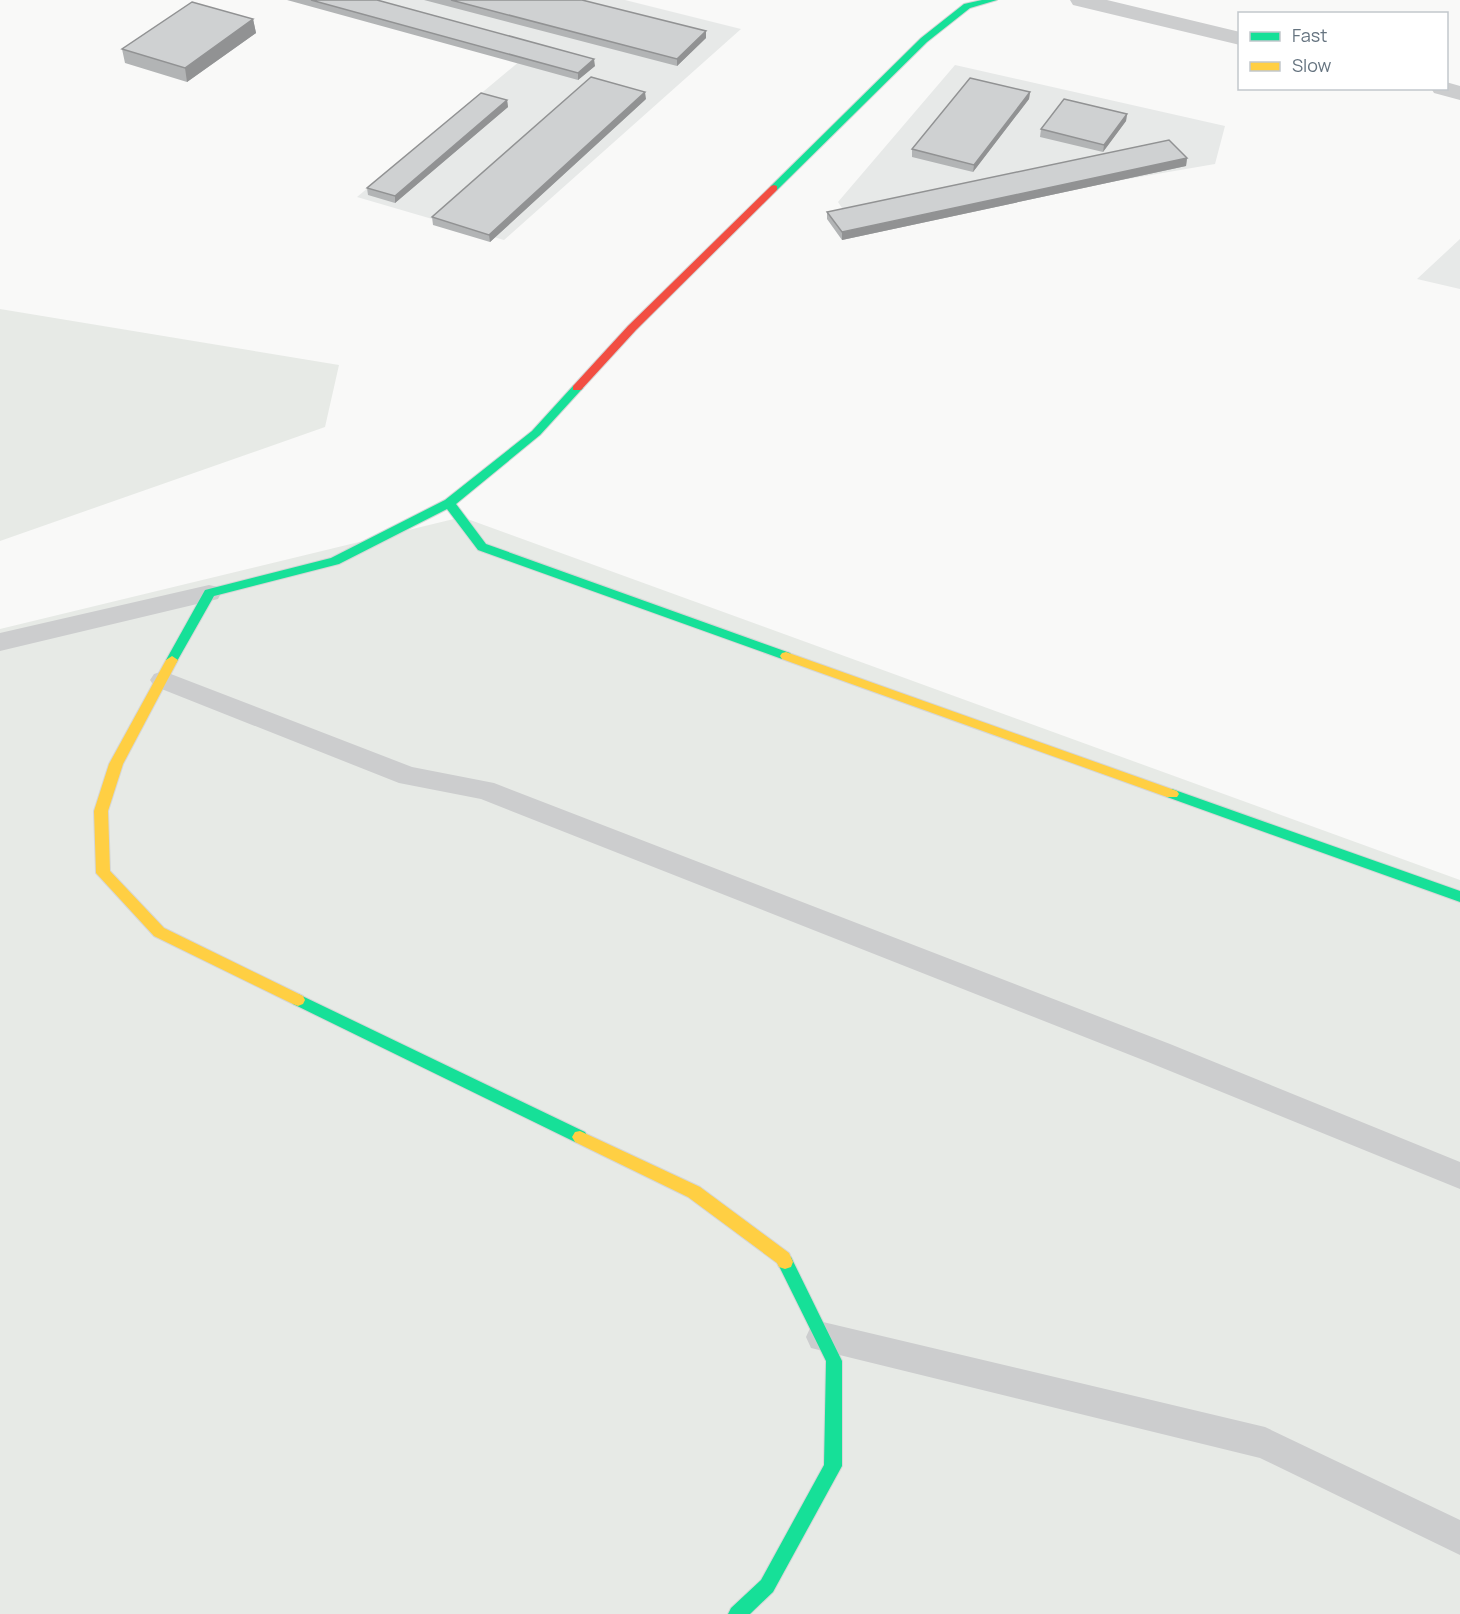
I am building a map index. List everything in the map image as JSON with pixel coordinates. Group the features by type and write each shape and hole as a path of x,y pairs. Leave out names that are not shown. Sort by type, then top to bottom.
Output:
{"street":[{"path":"737,1614 766,1586 833,1466 834,1361 783,1258 694,1192 159,933 103,873 101,811 116,764 209,593 335,561 449,503 536,433 632,328 924,40 966,6 993,0"},
{"path":"1081,0 1238,39"},
{"path":"449,503 482,547 1460,897"}],"lane":[{"path":"0,642 209,593"},
{"path":"163,680 408,776 485,790 1148,1049 1460,1176"},
{"path":"823,1337 1265,1443 1460,1538"}],"shaded area":[{"path":"358,0 625,0 741,29 504,240 357,197 533,50"},
{"path":"955,65 1225,126 1215,164 854,226 838,202"},
{"path":"1460,239 1460,289 1417,279"},
{"path":"0,309 339,365 325,427 0,541"},
{"path":"462,517 1460,880 1460,1614 0,1614 0,629"}],"building":[{"path":"311,0 377,0 594,59 578,73"},
{"path":"451,0 582,0 706,31 677,59"},
{"path":"192,2 253,19 185,68 122,49"},
{"path":"591,77 645,92 489,235 432,217"},
{"path":"970,78 1030,92 974,165 912,149"},
{"path":"481,93 507,100 395,196 367,188"},
{"path":"1064,99 1127,114 1104,145 1041,129"},
{"path":"1169,140 1187,158 842,232 827,212"}],"traffic: fast":[{"path":"774,188 924,40 967,6 993,0"},
{"path":"172,660 209,593 335,561 449,503 536,433 577,388"},
{"path":"449,503 482,547 786,656"},
{"path":"1172,794 1460,897"},
{"path":"298,1000 580,1137"},
{"path":"737,1614 767,1586 833,1466 834,1361 785,1262"}],"traffic: slow":[{"path":"786,656 1172,794"},
{"path":"172,660 116,764 101,811 103,873 159,932 298,1000"},
{"path":"580,1137 694,1192 783,1258 785,1262"}],"traffic: jam":[{"path":"577,388 632,328 774,188"}]}
